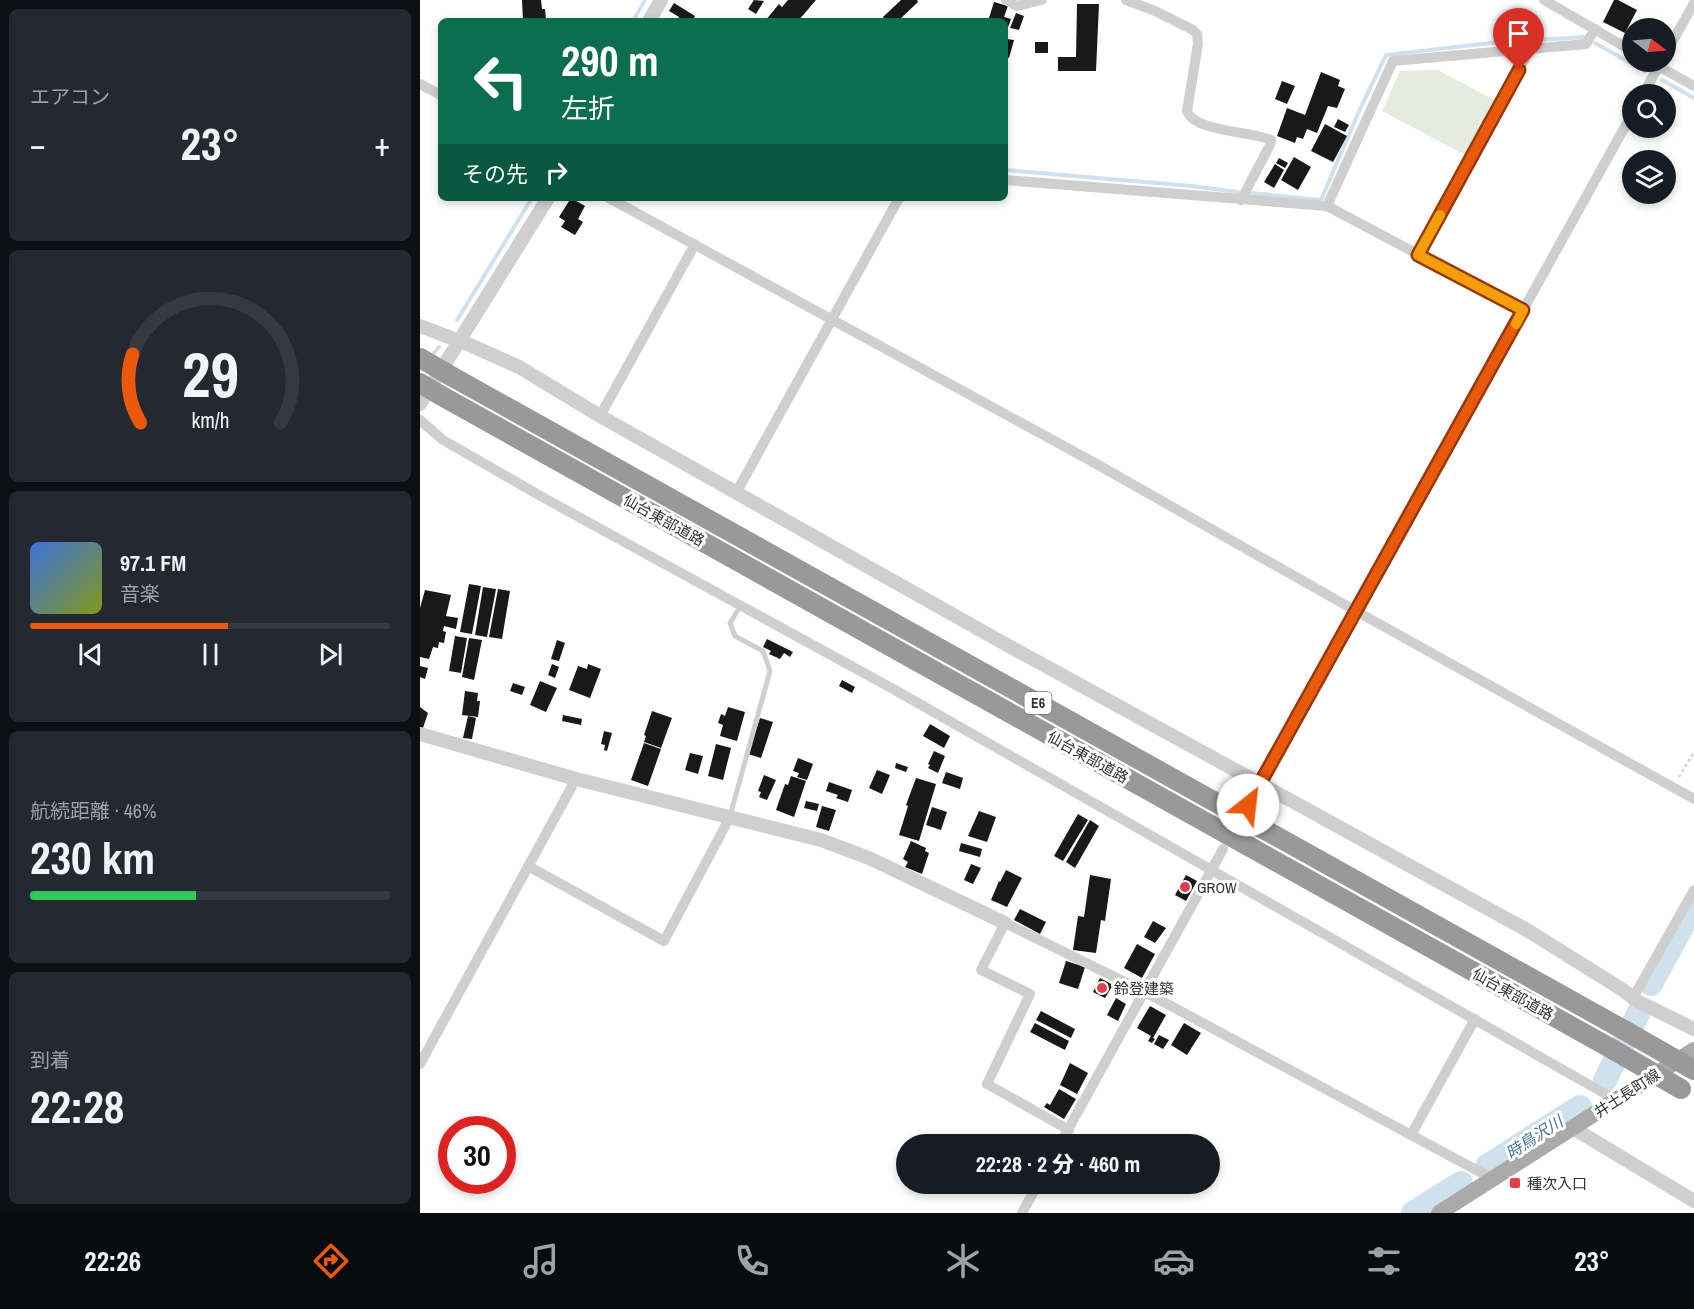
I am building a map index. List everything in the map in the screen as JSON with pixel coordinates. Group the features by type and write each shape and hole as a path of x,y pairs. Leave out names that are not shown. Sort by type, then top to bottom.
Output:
{"highway":[{"name":"仙台東部道路","path":"420,358 1694,1070"},
{"name":"仙台東部道路","path":"420,383 1687,1092"}],"main road":[{"name":"井土長町線","path":"1439,1213 1694,1050"}],"street":[{"path":"651,18 661,0"},
{"path":"1006,0 1017,6 1042,0"},
{"path":"1126,0 1155,11 1197,34 1198,44 1187,111 1190,117 1201,124 1271,140 1241,200"},
{"path":"1544,0 1622,45"},
{"path":"1676,35 1694,3"},
{"path":"1327,206 1393,61 1586,44 1595,29"},
{"path":"1418,255 1530,49"},
{"path":"1671,72 1694,86"},
{"path":"420,84 438,93"},
{"path":"1248,805 1622,132"},
{"path":"1008,180 1327,206 1523,310"},
{"path":"420,404 546,201"},
{"path":"615,201 1093,462 1694,799"},
{"path":"736,493 897,201"},
{"path":"600,416 695,244"},
{"path":"420,326 519,367 600,416 998,640 1527,930 1633,998 1694,1029"},
{"path":"420,420 443,440 544,498 741,605 1212,869 1616,1100"},
{"path":"420,734 576,779 821,840 869,858 1145,992 1493,1179"},
{"path":"420,1064 576,779"},
{"path":"528,866 664,941 730,818"},
{"path":"1066,1134 1223,849"},
{"path":"1633,998 1694,890"},
{"path":"1005,923 981,970 1030,994 987,1084 1069,1130"},
{"path":"1411,1135 1475,1019"},
{"path":"1573,1128 1694,1201"},
{"path":"1022,1213 1032,1194"}],"lane":[{"path":"730,818 770,671 763,651 735,636 730,623 741,605"}],"path":[{"path":"1673,786 1694,752"}],"shaded area":[{"path":"1438,70 1496,101 1465,155 1382,111 1400,71"}],"building":[{"path":"522,0 541,0 546,18 523,18"},
{"path":"754,0 764,1 756,14 748,9"},
{"path":"788,0 816,0 801,18 767,18 779,4 782,7"},
{"path":"901,0 917,0 918,2 901,18 883,17"},
{"path":"1614,0 1637,10 1633,18 1622,18 1622,32 1603,22"},
{"path":"994,2 1008,6 1004,17 1008,18 989,18"},
{"path":"674,3 695,16 694,18 678,18 669,11"},
{"path":"1077,4 1099,4 1096,71 1058,71 1058,57 1076,57"},
{"path":"1016,13 1024,16 1019,30 1010,28"},
{"path":"1008,39 1014,40 1008,58"},
{"path":"1035,42 1048,42 1048,53 1035,53"},
{"path":"1321,72 1340,80 1338,86 1345,89 1337,108 1328,106 1317,133 1307,129 1303,139 1297,137 1295,143 1277,136 1287,108 1305,115"},
{"path":"1282,81 1295,86 1287,104 1275,99"},
{"path":"1338,119 1349,125 1345,132 1334,127"},
{"path":"1325,124 1347,136 1333,162 1311,151"},
{"path":"1294,157 1311,167 1298,190 1281,180"},
{"path":"1279,158 1288,163 1285,168 1276,163"},
{"path":"1275,164 1284,170 1274,188 1264,182"},
{"path":"569,201 576,201 585,206 578,219 583,222 575,235 561,227 565,221 559,217"},
{"path":"469,584 481,586 472,634 460,632"},
{"path":"483,587 496,589 487,637 475,635"},
{"path":"498,589 510,591 502,639 489,637"},
{"path":"425,590 451,595 446,616 458,618 456,629 444,626 443,631 446,632 444,643 439,642 438,648 433,647 429,659 420,657 420,608"},
{"path":"455,636 467,638 461,673 449,671"},
{"path":"469,638 482,640 474,680 462,677"},
{"path":"767,639 793,652 790,657 784,653 780,659 769,654 771,651 763,647"},
{"path":"557,640 565,643 559,661 551,659"},
{"path":"552,664 559,667 555,678 548,675"},
{"path":"588,664 601,669 590,698 569,690 578,666 587,669"},
{"path":"420,666 428,668 425,679 420,677"},
{"path":"842,680 855,687 852,693 839,686"},
{"path":"540,681 557,688 546,712 530,705"},
{"path":"513,683 525,687 522,695 510,691"},
{"path":"465,691 478,693 477,701 480,701 478,717 462,715"},
{"path":"420,707 428,713 423,728 420,727"},
{"path":"728,707 745,712 737,741 720,736 723,725 718,723 721,714 725,716"},
{"path":"652,711 672,718 661,748 644,742"},
{"path":"563,715 582,719 581,725 562,721"},
{"path":"468,716 476,718 472,739 463,738"},
{"path":"760,718 773,722 761,758 748,754"},
{"path":"930,724 950,736 944,748 923,736"},
{"path":"604,731 612,733 607,751 604,750 605,745 601,744"},
{"path":"644,743 661,749 648,786 631,780"},
{"path":"716,744 731,748 723,780 708,776"},
{"path":"934,751 945,756 938,773 928,768"},
{"path":"690,753 703,756 698,774 685,770"},
{"path":"798,758 813,764 807,780 797,777 799,773 793,771"},
{"path":"896,763 908,767 906,772 895,768"},
{"path":"877,770 890,775 882,794 869,788"},
{"path":"946,772 963,778 960,789 942,783"},
{"path":"764,775 776,780 767,800 759,797 761,792 758,791"},
{"path":"791,776 806,781 794,817 776,810 785,784 788,785"},
{"path":"916,778 936,784 919,841 899,835 908,806 906,805"},
{"path":"829,782 852,790 848,802 826,791"},
{"path":"806,801 819,804 817,811 804,808"},
{"path":"822,806 836,810 829,831 816,827"},
{"path":"932,807 947,812 941,830 926,825"},
{"path":"979,811 996,817 987,842 968,836"},
{"path":"1078,814 1088,820 1063,861 1054,856"},
{"path":"1090,820 1099,826 1075,868 1066,862"},
{"path":"911,841 926,848 925,851 929,853 922,874 905,867 908,862 903,859"},
{"path":"961,843 982,849 980,857 959,851"},
{"path":"971,864 981,868 973,884 964,880"},
{"path":"1006,870 1022,878 1007,907 991,900"},
{"path":"1090,875 1111,879 1105,921 1101,920 1096,953 1073,950 1078,916 1084,917"},
{"path":"1186,875 1197,881 1186,901 1175,895"},
{"path":"1020,909 1046,922 1040,934 1014,920"},
{"path":"1153,921 1166,928 1155,943 1144,937"},
{"path":"1137,944 1155,954 1142,978 1124,968"},
{"path":"1066,961 1085,967 1078,989 1059,983"},
{"path":"1100,978 1113,985 1105,998 1093,992"},
{"path":"1116,998 1126,1004 1118,1021 1107,1015"},
{"path":"1150,1006 1166,1015 1152,1043 1148,1041 1151,1036 1137,1028"},
{"path":"1041,1011 1075,1029 1071,1038 1036,1020"},
{"path":"1035,1023 1069,1041 1065,1050 1030,1032"},
{"path":"1184,1023 1201,1033 1187,1055 1171,1045"},
{"path":"1159,1035 1169,1040 1163,1049 1154,1044"},
{"path":"1070,1063 1088,1073 1077,1094 1060,1085"},
{"path":"1059,1089 1076,1099 1064,1119 1044,1107 1047,1103 1050,1105"}],"waterway":[{"path":"635,18 645,0"},
{"path":"1251,193 1321,200 1386,55 1491,43 1584,37"},
{"path":"1595,43 1622,58"},
{"path":"1662,80 1694,98"},
{"path":"1008,170 1238,192"},
{"path":"457,320 530,201"},
{"path":"434,353 439,347"},
{"name":"時鳥沢川","path":"1651,984 1694,905"},
{"name":"時鳥沢川","path":"1605,1080 1639,1012"},
{"name":"時鳥沢川","path":"1487,1166 1580,1107"},
{"name":"時鳥沢川","path":"1413,1213 1461,1183"}],"slow traffic":[{"path":"1440,215 1418,255 1523,310 1516,324"}],"place":[{"name":"GROW","path":"1185,887"},
{"name":"鈴登建築","path":"1102,988"},
{"name":"種次入口","path":"1515,1183"}],"route":[{"path":"1248,805 1523,310 1418,255 1519,70"}]}
